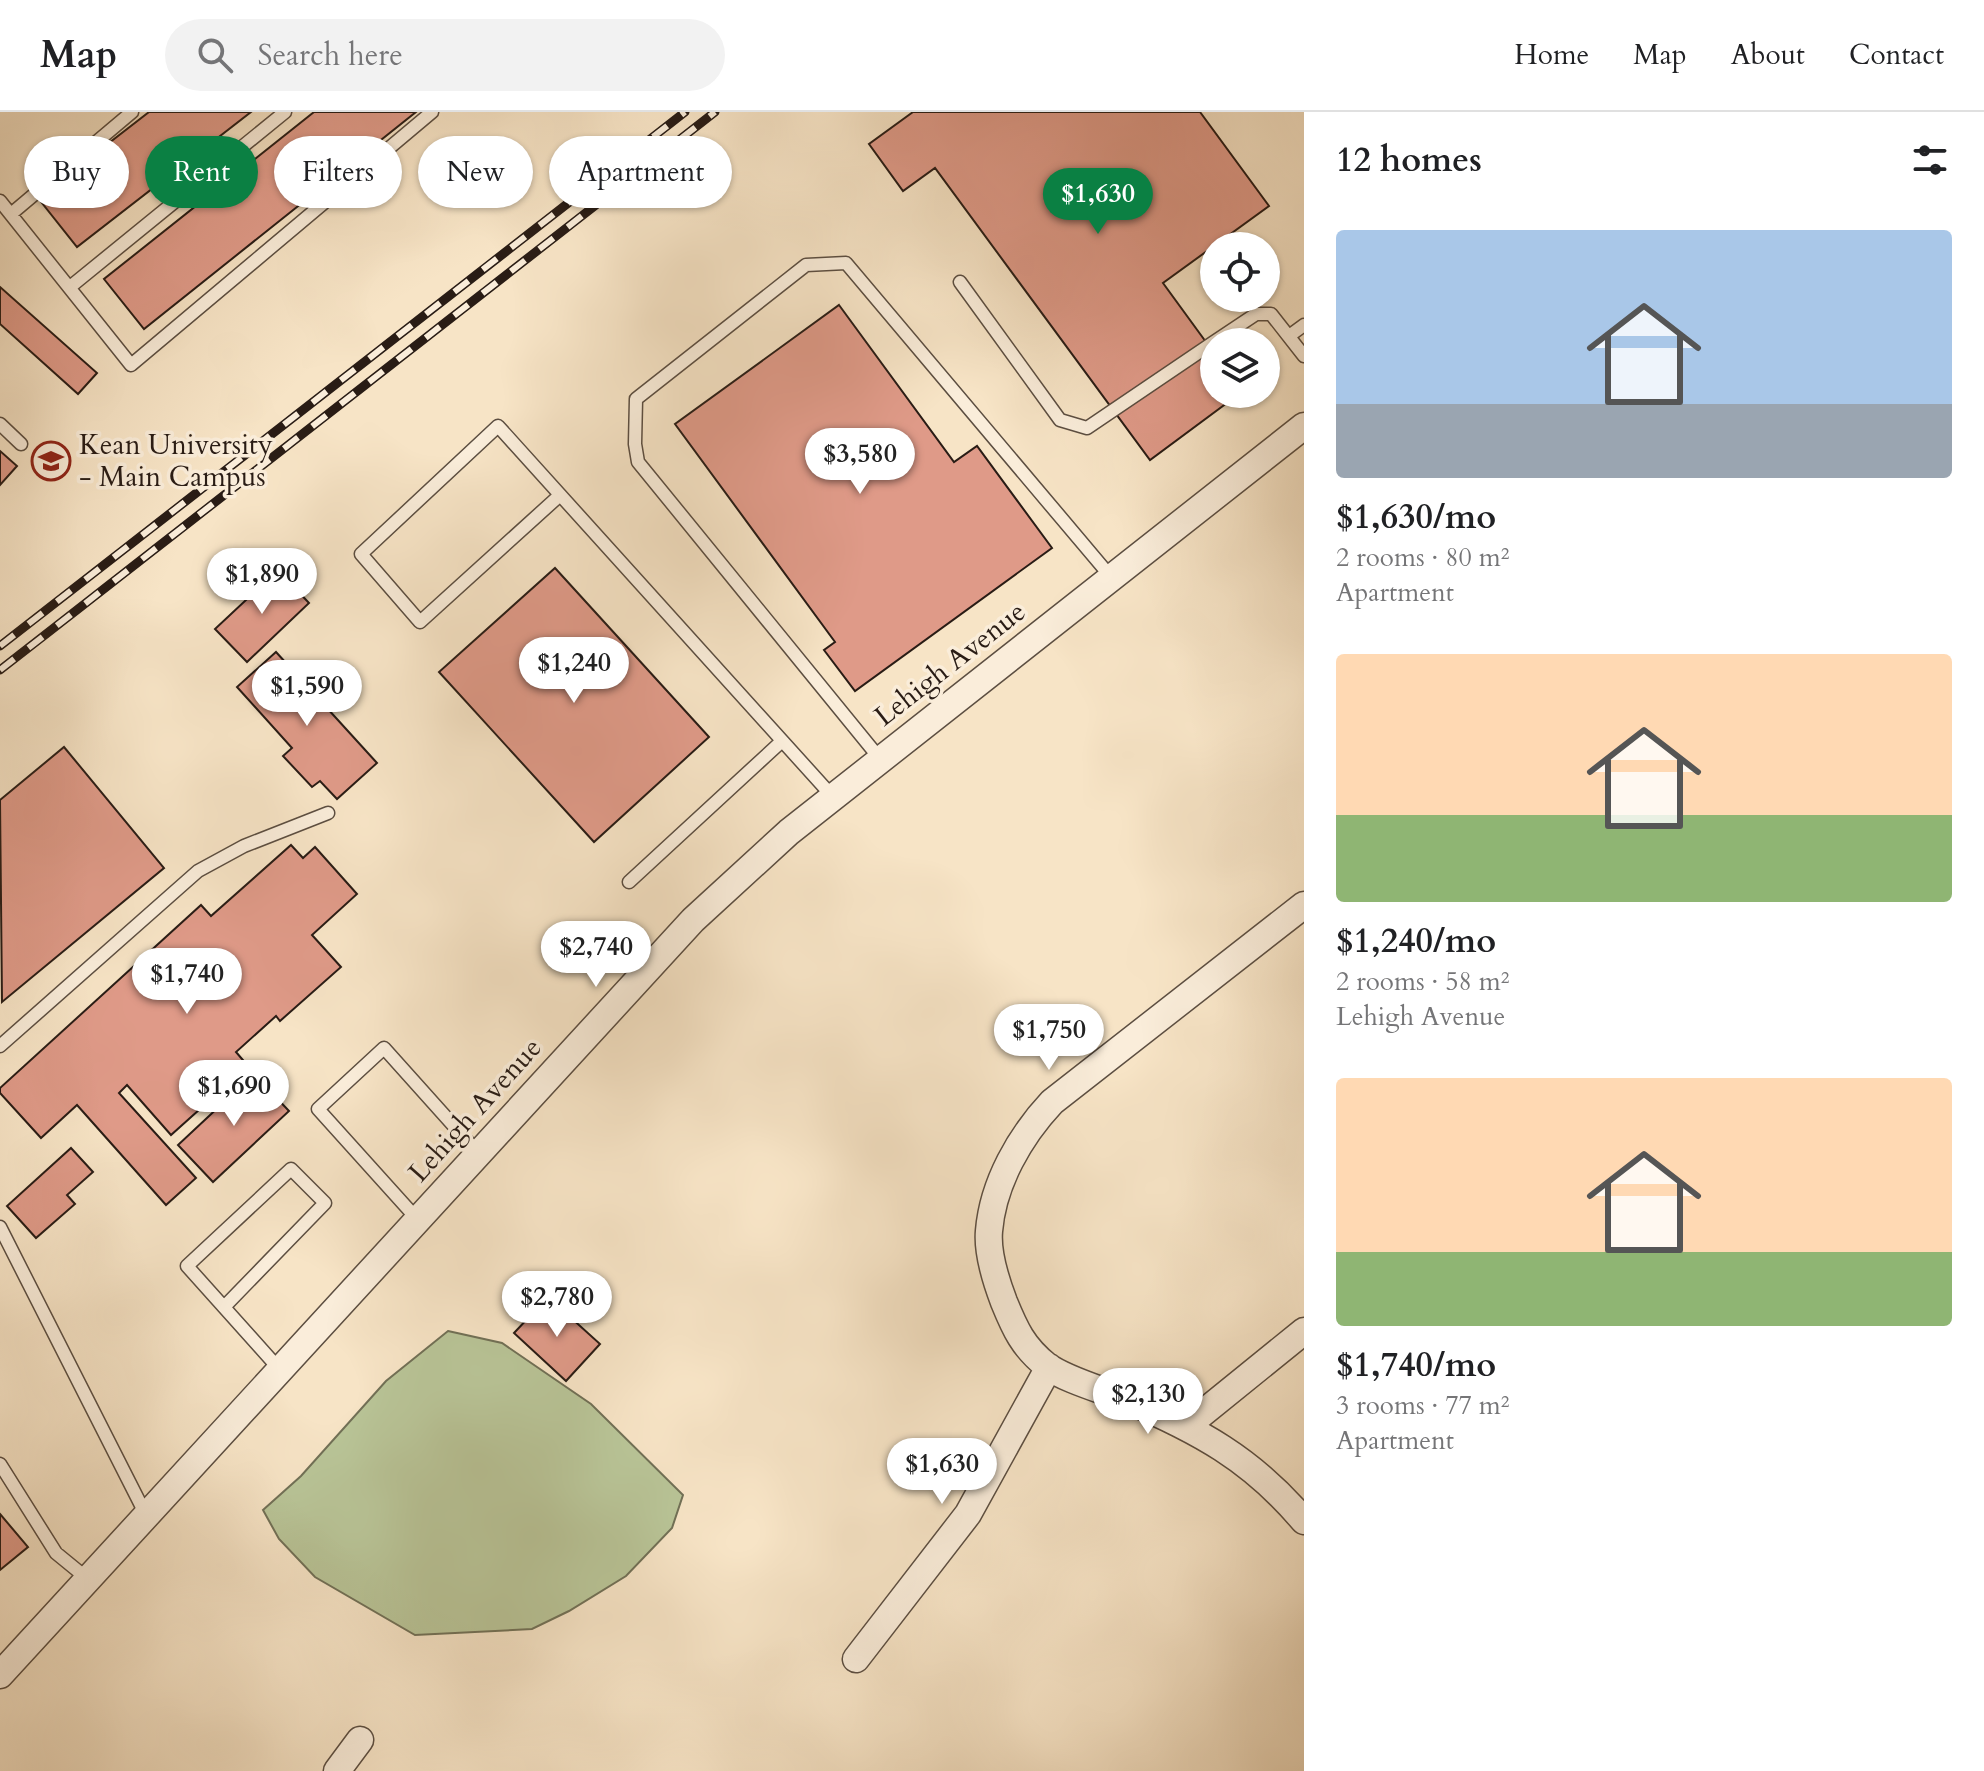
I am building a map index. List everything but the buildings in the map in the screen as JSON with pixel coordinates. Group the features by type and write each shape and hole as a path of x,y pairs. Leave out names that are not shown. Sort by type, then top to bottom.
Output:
{"street":[{"name":"Lehigh Avenue","path":"0,1675 693,920 789,832 1304,426"},
{"path":"1304,905 1052,1102 1030,1125 1010,1159 996,1197 988,1232 992,1260 1018,1336 1049,1367 1188,1425 1262,1478 1304,1521"},
{"path":"1188,1425 1304,1331"},
{"path":"856,1659 968,1514 1049,1367"},
{"path":"337,1771 360,1740"}],"lane":[{"path":"11,214 132,112"},
{"path":"70,287 285,112"},
{"path":"0,201 131,365 432,112"},
{"path":"881,760 638,462 635,444 636,399 806,265 846,263 1111,577"},
{"path":"960,282 1060,420 1087,428 1200,351"},
{"path":"1235,328 1256,314 1271,314 1304,356"},
{"path":"1289,336 1304,325"},
{"path":"0,424 21,444"},
{"path":"559,496 420,622 361,554 498,426 833,797"},
{"path":"629,882 782,741"},
{"path":"0,1046 198,871 244,846 328,813"},
{"path":"418,1220 318,1109 384,1048 479,1154"},
{"path":"225,1306 325,1203 291,1169 187,1266 281,1371"},
{"path":"0,1227 147,1517"},
{"path":"0,1464 56,1553 89,1580"}],"green space":[{"path":"448,1331 502,1343 591,1404 683,1495 672,1528 626,1576 569,1611 532,1629 415,1635 315,1577 279,1539 263,1510 301,1476 386,1381"}],"railway":[{"path":"0,646 685,112"},
{"path":"0,670 715,112"}],"place":[{"name":"Kean University - Main Campus","path":"51,461"}]}
